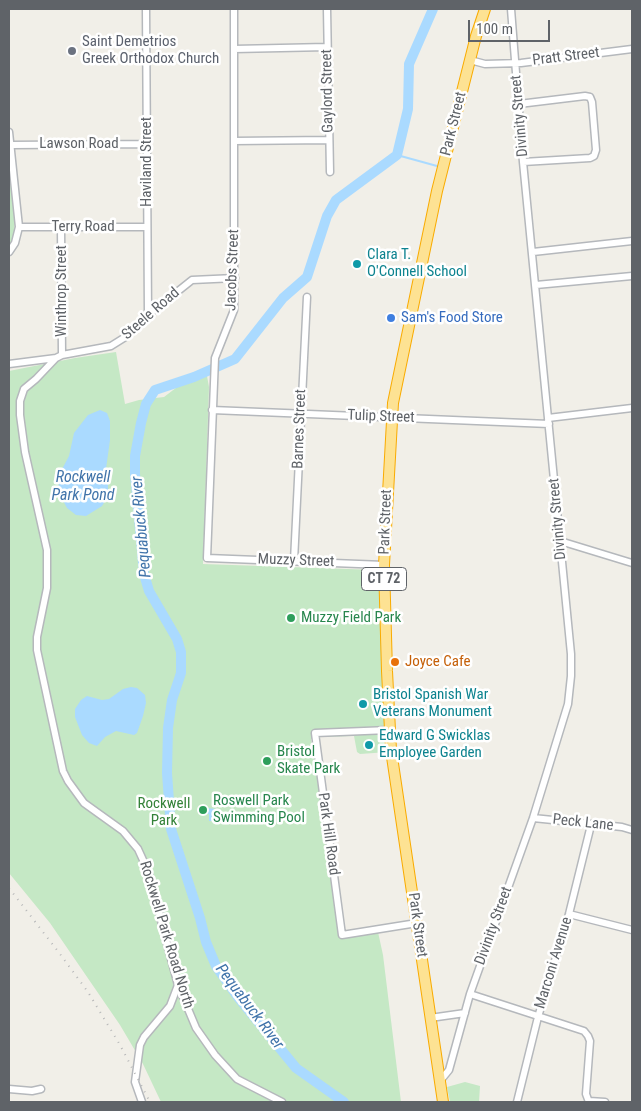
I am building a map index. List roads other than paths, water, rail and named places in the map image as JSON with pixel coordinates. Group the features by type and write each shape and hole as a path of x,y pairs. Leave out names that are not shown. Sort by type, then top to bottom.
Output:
{"highway":[{"name":"Park Street","path":"443,1102 389,730 384,565 391,417 405,340 437,192 470,60 485,9"}],"street":[{"name":"Haviland Street","path":"146,9 148,315"},
{"name":"Jacobs Street","path":"207,558 215,358 234,310 234,9"},
{"name":"Gaylord Street","path":"326,9 330,172"},
{"name":"Divinity Street","path":"440,1081 448,1070 470,994 533,818 568,704 571,676 560,541 523,162 511,9"},
{"path":"234,48 327,47"},
{"name":"Pratt Street","path":"470,60 485,64 516,63 632,49"},
{"path":"519,104 590,97 596,150 594,156 590,158 523,162"},
{"path":"9,132 19,227 15,243 9,252"},
{"path":"234,141 329,140"},
{"name":"Lawson Road","path":"11,145 146,144"},
{"name":"Terry Road","path":"19,227 147,227"},
{"name":"Winthrop Street","path":"59,356 61,227"},
{"path":"533,252 632,241"},
{"path":"536,286 632,276"},
{"name":"Steele Road","path":"9,364 111,346 127,336 148,315 192,280 235,278"},
{"name":"Barnes Street","path":"294,561 307,297"},
{"name":"Rockwell Park Road North","path":"59,356 24,389 20,401 20,416 25,452 47,550 47,588 37,637 39,663 65,777 84,803 123,832 138,849 148,872 178,985 196,1028 215,1055 238,1079 282,1102"},
{"name":"Tulip Street","path":"212,410 548,421 632,408"},
{"path":"560,541 632,563"},
{"name":"Muzzy Street","path":"207,558 384,565"},
{"name":"Park Hill Road","path":"389,730 315,733 342,935 417,923"},
{"name":"Peck Lane","path":"533,818 622,827 632,830"},
{"name":"Marconi Avenue","path":"517,1102 538,1017 569,914 591,824"},
{"path":"569,914 632,930"},
{"path":"142,1102 136,1082 140,1045 144,1037 170,1006 178,985"},
{"path":"470,994 584,1031 590,1041 586,1094 589,1102 605,1102"},
{"path":"430,1018 465,1013"},
{"path":"9,1089 32,1091 41,1089"}],"water":[{"name":"Rockwell Park Pond","path":"100,410 107,413 110,421 110,440 105,476 108,484 108,496 102,506 86,516 76,515 67,508 58,491 60,473 69,456 74,433 88,415"},
{"path":"137,688 145,695 146,703 137,733 134,735 116,731 105,737 97,746 89,743 82,735 75,717 75,709 81,700 87,696 102,700 109,699 123,689"},
{"path":"200,805 216,809 216,821 209,821 209,814 200,814"}],"waterway":[{"name":"Pequabuck River","path":"344,1102 296,1068 238,997 216,966 206,942 171,829 167,773 168,728 172,700 181,673 181,652 177,639 149,591 144,574 135,456 146,404 155,390 194,377 235,359 283,298 307,277 327,216 336,200 397,155 408,109 409,64 433,9"},
{"path":"397,155 437,166"}],"railway":[{"path":"9,888 88,992 120,1045 150,1102"}],"place":[{"name":"Saint Demetrios Greek Orthodox Church","path":"72,51"},
{"name":"Clara T. O'Connell School","path":"357,264"},
{"name":"Sam's Food Store","path":"391,318"},
{"name":"Muzzy Field Park","path":"291,618"},
{"name":"Joyce Cafe","path":"395,662"},
{"name":"Bristol Spanish War Veterans Monument","path":"363,704"},
{"name":"Edward G Swicklas Employee Garden","path":"369,745"},
{"name":"Bristol Skate Park","path":"267,761"},
{"name":"Roswell Park Swimming Pool","path":"203,810"}],"park label":[{"name":"Rockwell Park","path":"164,812"}]}
